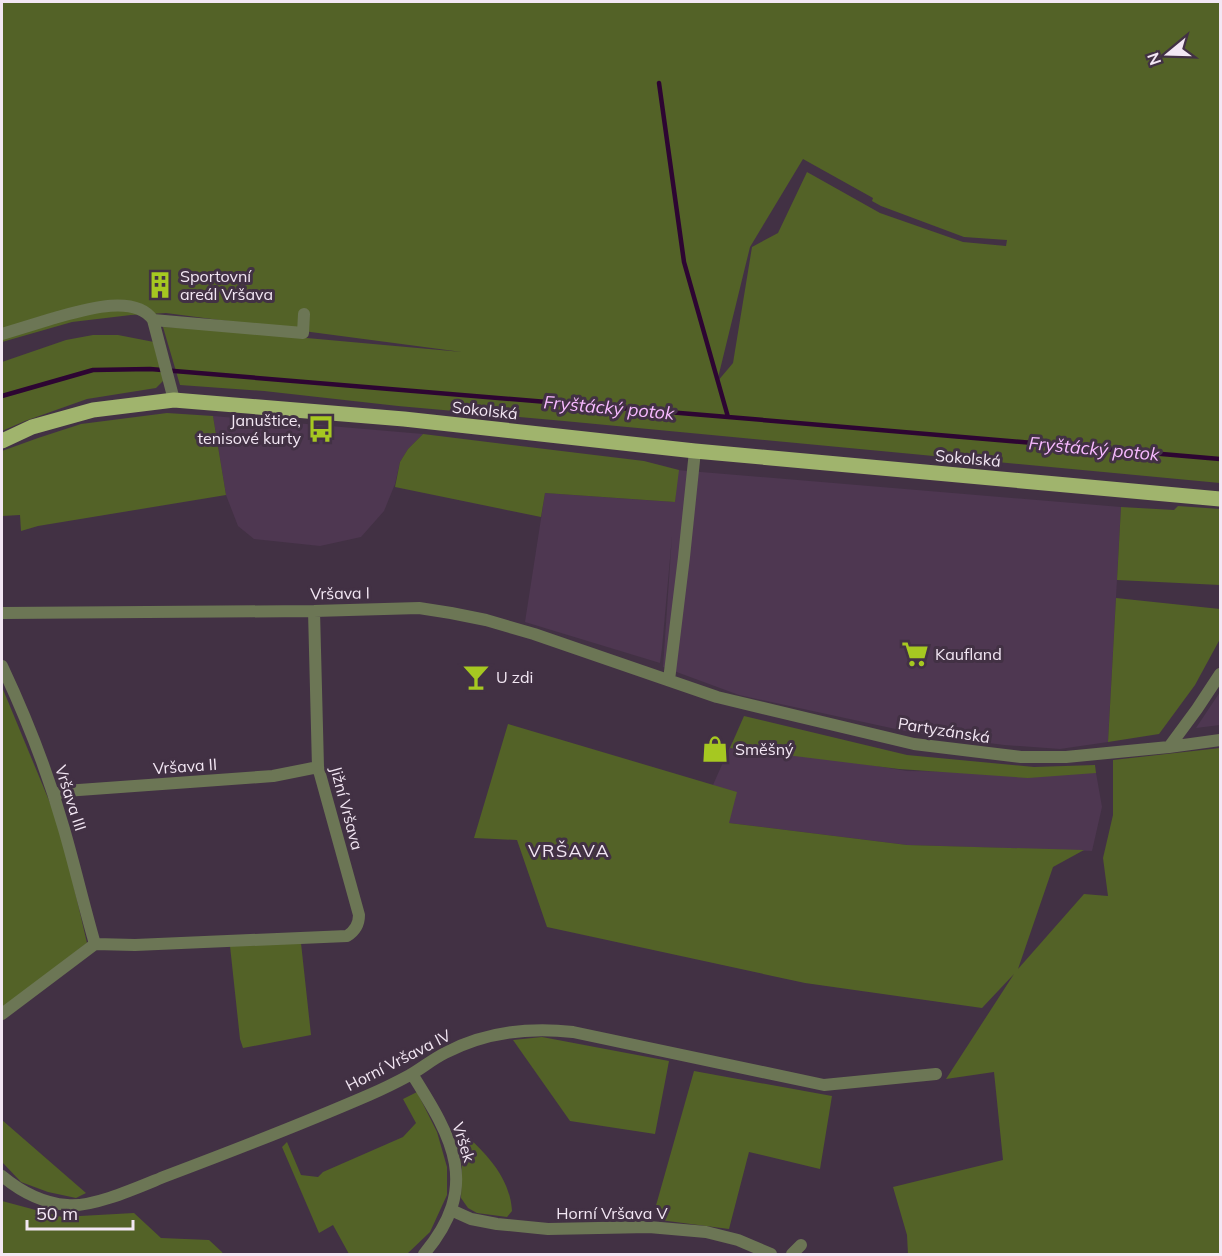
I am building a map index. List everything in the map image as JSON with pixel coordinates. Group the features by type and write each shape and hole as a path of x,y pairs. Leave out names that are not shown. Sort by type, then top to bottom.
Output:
{"main road":[{"name":"Sokolská","path":"2,441 32,427 93,410 174,400 404,419 694,451 1221,499"}],"street":[{"path":"2,332 108,305 135,308 149,314 153,320 174,400"},
{"path":"153,320 303,333 304,314"},
{"path":"669,680 694,451"},
{"name":"Vršava I","path":"2,613 419,608 486,620 669,680"},
{"name":"Jižní Vršava","path":"95,944 157,944 347,936 359,923 359,915 318,767 314,611"},
{"name":"Vršava III","path":"2,666 33,736 54,795 95,944"},
{"path":"1168,747 1221,674"},
{"name":"Partyzánská","path":"669,680 717,697 762,709 937,748 1021,757 1066,757 1221,740"},
{"name":"Vršava II","path":"54,795 65,791 273,776 318,767"},
{"path":"2,1014 95,944"},
{"name":"Horní Vršava IV","path":"2,1176 27,1194 49,1202 78,1205 99,1200 255,1142 372,1094 412,1074 445,1053 472,1041 513,1031 549,1029 573,1032 824,1085 936,1074"},
{"name":"Vršek","path":"412,1074 430,1102 448,1138 455,1159 457,1179 456,1194 451,1210 439,1233 424,1254"},
{"name":"Horní Vršava V","path":"451,1210 471,1219 548,1229 649,1227 706,1232 738,1240 771,1254"}],"shaded area":[{"path":"213,416 423,434 408,449 400,462 395,484 384,511 361,537 320,546 254,539 238,526 226,495"},
{"path":"677,470 1121,507 1108,742 1060,749 1004,745 914,733 739,695 663,667 672,536 660,663 525,622 545,493 675,502"},
{"path":"1220,692 1220,725 1196,728"},
{"path":"732,742 907,771 1096,773 1102,807 1092,851 907,845 729,823 713,785"}],"green space":[{"path":"2,2 1220,2 1220,483 398,406 264,391 180,385 163,327 462,352 166,313 72,322 2,342","holes":["803,159 873,198 872,201 881,206 964,237 1007,240 1006,246 963,242 880,213 807,172 778,233 752,247 733,363 717,382 750,247"]},
{"path":"93,335 118,335 154,342 164,380 156,388 87,399 2,431 2,362 66,340"},
{"path":"167,413 213,416 226,495 38,526 21,531 20,515 2,516 2,451 81,424"},
{"path":"423,434 644,461 679,470 675,502 545,493 541,517 395,487 400,462 408,449"},
{"path":"1178,506 1220,509 1220,585 1117,580 1121,507 1174,510"},
{"path":"1116,598 1220,609 1220,639 1195,685 1159,734 1108,742"},
{"path":"2,687 60,827 87,943 2,1009"},
{"path":"744,716 907,755 1034,767 1095,765 1096,773 1028,778 899,769 730,748"},
{"path":"508,724 737,792 729,823 907,845 1084,850 1053,867 1018,969 1084,894 1108,896 1103,858 1113,815 1113,760 1220,748 1220,1254 908,1254 907,1235 893,1187 1003,1160 994,1072 946,1079 1014,974 982,1008 805,983 547,927 517,840 474,838"},
{"path":"301,943 311,1035 243,1048 240,1039 230,946"},
{"path":"542,1037 669,1061 655,1134 570,1121 513,1040"},
{"path":"694,1071 832,1096 820,1169 749,1152 729,1229 660,1220 655,1209"},
{"path":"417,1092 437,1132 447,1167 447,1195 430,1232 407,1254 349,1254 333,1225 319,1233 282,1147 287,1142 301,1175 318,1177 323,1172 403,1137 416,1123 403,1099"},
{"path":"2,1120 86,1193 76,1198 48,1192 21,1182 2,1162"},
{"path":"459,1129 478,1146 501,1175 510,1198 512,1211 507,1217 477,1213 468,1208 461,1198 462,1165 453,1133"},
{"path":"2,1201 62,1217 134,1213 161,1238 209,1240 223,1254 2,1254"}],"waterway":[{"path":"659,83 684,262 728,417"},
{"name":"Fryštácký potok","path":"2,396 93,370 150,369 1220,459"}],"place":[{"name":"Sportovní areál Vršava","path":"160,285"},
{"name":"Januštice, tenisové kurty","path":"321,429"},
{"name":"Kaufland","path":"915,654"},
{"name":"U zdi","path":"476,677"},
{"name":"Směšný","path":"715,749"}],"district":[{"name":"VRŠAVA","path":"569,851"}]}
